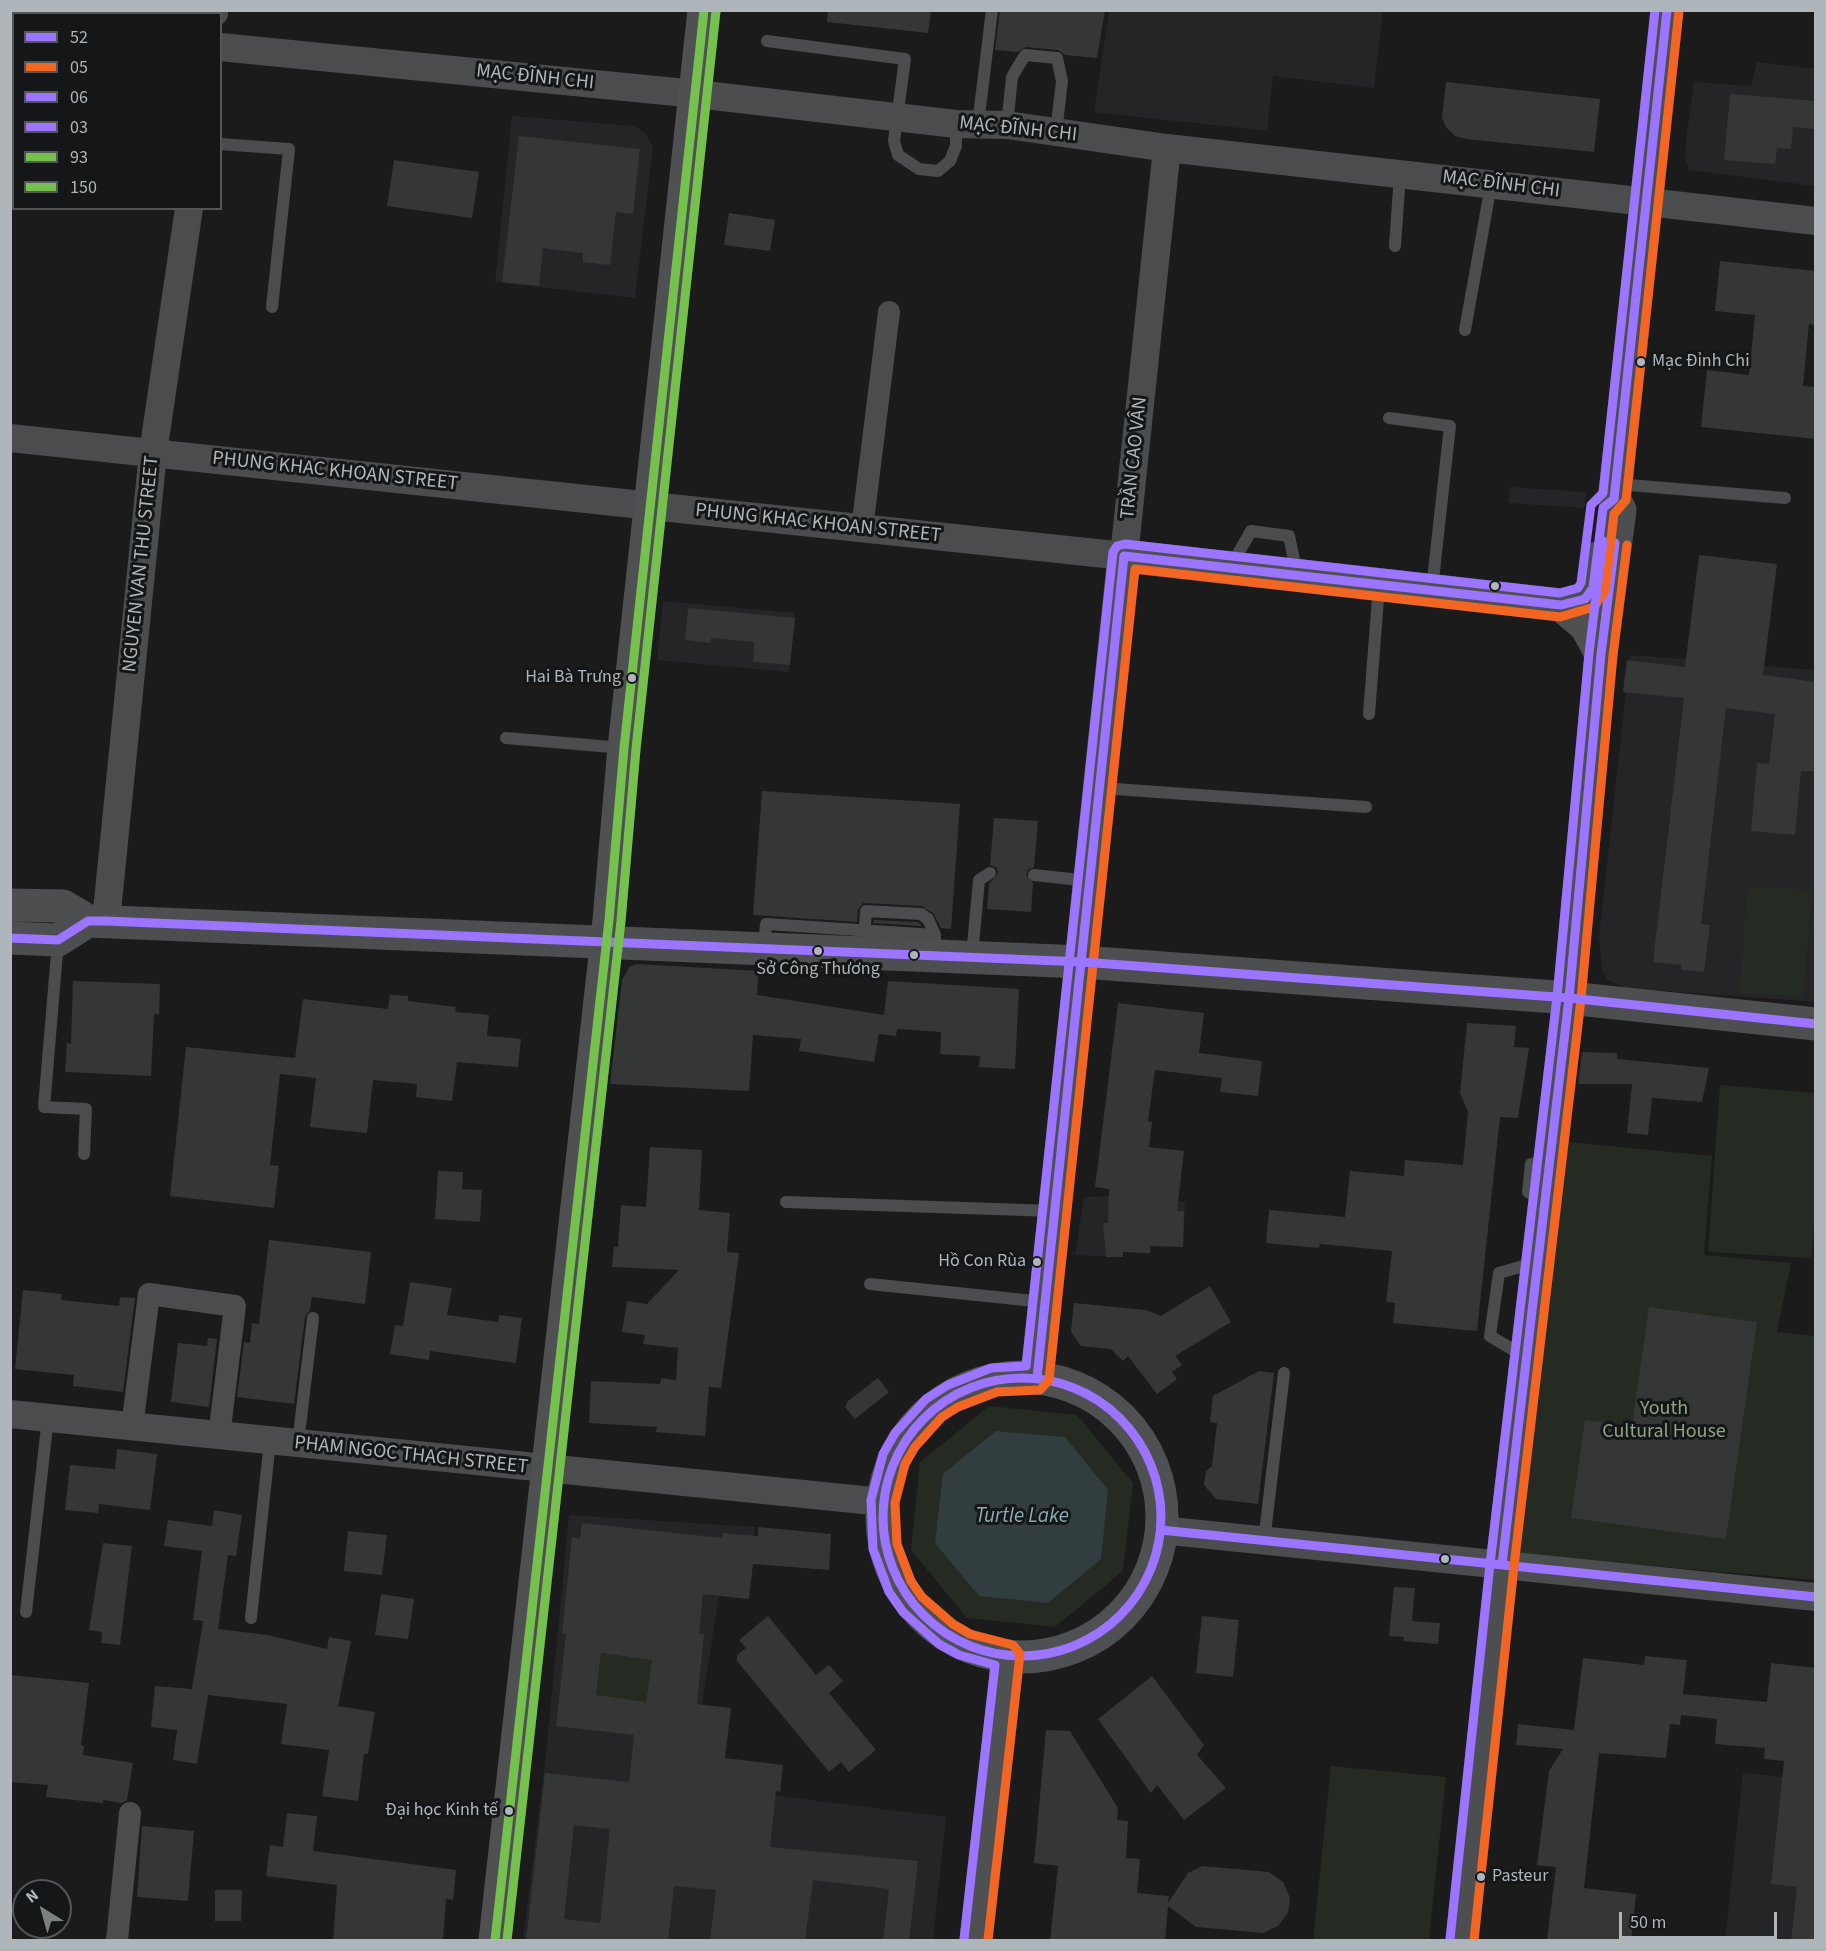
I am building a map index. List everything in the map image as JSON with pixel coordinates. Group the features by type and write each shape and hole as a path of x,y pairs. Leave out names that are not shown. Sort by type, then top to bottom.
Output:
{"main road":[{"path":"495,1941 606,944 624,748 704,10"},
{"path":"1462,1941 1502,1565 1569,998 1601,654 1620,510 1615,491 1644,202 1667,10"},
{"path":"1561,605 1584,598 1593,588 1604,508 1615,491"},
{"name":"PHUNG KHAC KHOAN STREET","path":"1124,556 1561,605"},
{"name":"TRẦN CAO VÂN","path":"1037,1378 1124,556"},
{"path":"1561,605 1586,627 1601,654"},
{"path":"10,905 86,916 606,944 765,937 935,946 971,958 1082,962 1569,998 1815,1024"},
{"path":"10,938 58,940 86,916"},
{"path":"1037,1378 1059,1382 1099,1399 1131,1429 1143,1446 1156,1477 1162,1509 1161,1530 1157,1552 1144,1582 1126,1609 1110,1625 1072,1647 1052,1653 1008,1656 965,1645 946,1634 913,1605 900,1587 885,1546 883,1502 887,1481 900,1450 918,1423 934,1408 953,1395 994,1380 1037,1378"},
{"path":"976,1941 1008,1656"}],"street":[{"name":"MẠC ĐĨNH CHI","path":"222,47 696,94 967,124 1007,125 1167,148 1815,220"},
{"name":"TRẦN CAO VÂN","path":"1124,556 1167,148"},
{"name":"NGUYEN VAN THU STREET","path":"86,916 189,210"},
{"path":"862,529 889,312"},
{"name":"PHUNG KHAC KHOAN STREET","path":"10,438 1124,556"},
{"path":"132,1427 149,1294 235,1306 219,1436"},
{"name":"PHAM NGOC THACH STREET","path":"10,1414 547,1470 883,1502"},
{"path":"1161,1530 1815,1597"},
{"path":"117,1941 130,1813"}],"lane":[{"path":"767,41 904,59 899,115 894,141 898,155 919,169 938,171 950,161 967,124 992,10"},
{"path":"1007,125 1012,77 1025,55 1057,57 1062,81 1056,132"},
{"path":"10,79 12,62"},
{"path":"222,144 288,149 272,307"},
{"path":"1395,246 1400,173"},
{"path":"1465,330 1491,184"},
{"path":"1389,418 1450,426 1431,591"},
{"path":"1615,491 1785,498"},
{"path":"1369,714 1379,585"},
{"path":"506,738 624,748"},
{"path":"1100,788 1366,807"},
{"path":"971,958 979,880 990,873"},
{"path":"1034,875 1090,882"},
{"path":"864,942 866,911 921,914 928,919 935,946"},
{"path":"58,940 44,1107 86,1109 84,1154"},
{"path":"786,1202 1055,1211"},
{"path":"870,1284 1046,1302"},
{"path":"251,1618 284,1443 313,1318"},
{"path":"1264,1541 1284,1373"},
{"path":"26,1612 48,1418"}],"shaded area":[{"path":"1109,11 1383,11 1374,88 1273,76 1267,131 1094,112"},
{"path":"1757,62 1815,69 1815,186 1689,170 1685,158 1686,140 1694,82 1751,86"},
{"path":"512,116 635,126 646,134 653,147 635,298 495,282"},
{"path":"1510,487 1586,492 1584,508 1508,503"},
{"path":"663,601 795,613 789,672 657,660"},
{"path":"1630,655 1815,670 1815,1002 1625,988 1608,980 1602,970 1599,936"},
{"path":"1111,1196 1185,1202 1183,1247 1151,1246 1150,1253 1123,1252 1123,1257 1075,1255 1084,1197"},
{"path":"569,1515 755,1527 749,1599 719,1596 692,1768 705,1787 946,1817 933,1940 523,1940 546,1754"},
{"path":"1743,1773 1815,1780 1815,1940 1725,1940"}],"green space":[{"path":"1747,886 1812,890 1804,996 1740,993"},
{"path":"1720,1085 1815,1093 1816,1207 1811,1258 1708,1252"},
{"name":"Youth Cultural House","path":"1549,1140 1712,1156 1704,1255 1791,1263 1777,1332 1815,1336 1815,1580 1504,1553"},
{"name":"Turtle Lake","path":"989,1406 1077,1415 1133,1483 1123,1571 1055,1627 967,1618 911,1550 920,1462"},
{"path":"601,1653 652,1660 646,1702 596,1695"},
{"path":"1331,1766 1446,1777 1429,1940 1313,1940"}],"water":[{"name":"Turtle Lake","path":"996,1431 1065,1437 1108,1490 1101,1559 1048,1603 979,1596 935,1543 943,1474"}],"building":[{"path":"828,10 931,10 928,33 827,22"},
{"path":"1000,10 1105,10 1097,58 1065,55 1058,50 1026,47 1017,52 995,50"},
{"path":"1446,82 1600,99 1594,152 1455,136 1446,127 1442,118"},
{"path":"1730,94 1815,101 1815,129 1793,127 1791,149 1777,148 1775,164 1724,160"},
{"path":"519,136 640,149 633,214 616,212 610,265 583,262 583,253 543,248 539,286 502,282"},
{"path":"394,160 479,172 472,218 387,206"},
{"path":"729,213 775,220 770,251 724,245"},
{"path":"1720,261 1815,271 1815,325 1809,324 1803,386 1815,387 1815,439 1701,427 1707,370 1749,375 1755,315 1715,311"},
{"path":"1699,555 1777,564 1763,675 1815,682 1815,771 1801,771 1795,835 1751,831 1757,763 1769,764 1775,714 1726,708 1701,924 1710,925 1704,972 1681,970 1681,965 1653,962 1684,698 1623,692 1627,660 1685,667"},
{"path":"688,608 795,618 790,665 753,662 754,642 711,638 711,643 685,640"},
{"path":"762,791 960,804 951,929 941,928 933,913 921,906 863,903 858,910 857,922 753,915"},
{"path":"994,818 1038,821 1034,867 1028,870 1026,875 1033,883 1031,912 987,909 989,884 998,873 997,868 990,865"},
{"path":"874,920 918,922 922,926 873,923"},
{"path":"637,964 759,971 757,995 884,1015 888,981 1019,989 1015,1069 979,1067 980,1056 940,1054 941,1032 897,1029 896,1036 879,1034 874,1062 799,1051 801,1039 753,1035 749,1091 610,1084 622,980 629,967"},
{"path":"73,981 160,984 159,1014 154,1014 151,1076 65,1072 67,1043 71,1044"},
{"path":"390,995 408,996 408,1001 456,1007 455,1012 489,1015 487,1036 521,1039 518,1067 457,1062 452,1101 416,1097 417,1084 373,1080 367,1133 310,1127 316,1078 280,1074 270,1165 279,1166 274,1208 170,1196 186,1047 295,1058 303,999 388,1009"},
{"path":"1118,1003 1204,1013 1199,1053 1262,1061 1258,1096 1220,1092 1222,1078 1155,1070 1148,1121 1152,1122 1149,1147 1184,1151 1177,1211 1184,1211 1183,1247 1150,1246 1150,1253 1123,1252 1123,1257 1106,1257 1103,1223 1108,1223 1109,1189 1095,1187"},
{"path":"1467,1023 1516,1026 1514,1047 1529,1048 1518,1118 1500,1117 1477,1331 1393,1323 1395,1303 1386,1302 1392,1251 1320,1244 1319,1248 1266,1243 1269,1210 1345,1217 1350,1171 1404,1176 1405,1160 1463,1165 1468,1112 1460,1093"},
{"path":"1582,1052 1617,1053 1617,1059 1709,1068 1702,1102 1652,1098 1648,1135 1627,1133 1632,1084 1578,1084"},
{"path":"650,1147 702,1150 699,1210 730,1213 727,1252 739,1253 721,1388 709,1387 705,1436 656,1432 657,1427 589,1423 591,1381 660,1384 661,1378 676,1380 678,1348 643,1344 645,1335 622,1332 627,1301 647,1304 679,1270 612,1267 614,1247 618,1247 621,1205 646,1207"},
{"path":"438,1171 463,1172 462,1189 482,1190 480,1222 435,1219"},
{"path":"269,1240 371,1252 365,1304 312,1297 310,1310 305,1317 294,1404 237,1397 244,1342 250,1343 252,1323 259,1324"},
{"path":"410,1282 452,1288 447,1315 498,1322 499,1315 522,1318 516,1363 430,1351 429,1360 390,1354 395,1325 403,1326"},
{"path":"1210,1286 1231,1322 1175,1356 1182,1365 1172,1372 1177,1379 1157,1394 1128,1356 1123,1361 1111,1349 1081,1346 1071,1332 1074,1303 1146,1310 1161,1316"},
{"path":"23,1290 62,1294 61,1300 119,1306 120,1297 135,1298 123,1392 73,1386 74,1375 15,1369"},
{"name":"Youth Cultural House","path":"1649,1307 1757,1322 1726,1539 1571,1518 1585,1420 1632,1426"},
{"path":"208,1338 217,1339 209,1407 171,1402 178,1343 207,1346"},
{"path":"1259,1371 1274,1373 1258,1504 1216,1499 1204,1485 1206,1471 1212,1466 1217,1423 1210,1422 1213,1396"},
{"path":"878,1378 889,1392 855,1419 845,1407 848,1401"},
{"path":"117,1449 157,1454 150,1510 99,1504 98,1513 65,1510 70,1465 115,1469"},
{"path":"214,1510 242,1515 236,1556 228,1555 218,1629 267,1635 327,1649 329,1637 351,1641 338,1706 375,1712 368,1754 364,1754 358,1801 322,1796 329,1750 281,1744 287,1704 208,1695 197,1764 173,1760 177,1730 151,1727 155,1686 192,1689 203,1621 193,1620 202,1551 164,1546 168,1520 212,1526"},
{"path":"582,1523 722,1538 723,1533 758,1536 758,1527 831,1534 829,1570 753,1564 749,1599 703,1594 699,1634 704,1634 697,1704 731,1708 725,1758 783,1765 780,1792 776,1791 770,1847 918,1861 909,1941 883,1941 889,1889 813,1880 805,1941 710,1941 716,1890 674,1886 668,1941 526,1941 545,1773 629,1782 634,1735 556,1726 566,1634 562,1634 572,1537 580,1539","holes":["601,1653 652,1660 646,1702 596,1695","574,1825 610,1829 600,1923 564,1919"]},
{"path":"348,1531 387,1535 382,1575 344,1571"},
{"path":"103,1543 132,1546 120,1645 101,1643 102,1632 89,1630"},
{"path":"1394,1587 1415,1588 1412,1621 1440,1623 1438,1644 1403,1641 1404,1637 1389,1636"},
{"path":"381,1594 414,1599 408,1639 375,1635"},
{"path":"768,1616 816,1675 829,1665 843,1681 829,1693 876,1750 849,1772 841,1762 829,1772 737,1661 737,1655 746,1648 739,1640"},
{"path":"1202,1616 1239,1620 1233,1677 1196,1673"},
{"path":"1645,1656 1687,1660 1683,1694 1767,1702 1771,1663 1815,1668 1815,1941 1791,1941 1797,1887 1771,1884 1784,1761 1764,1759 1765,1748 1715,1744 1717,1719 1681,1715 1680,1725 1670,1724 1666,1758 1599,1753 1584,1888 1636,1894 1631,1941 1547,1941 1556,1867 1537,1865 1549,1771 1563,1749 1516,1745 1518,1724 1574,1730 1583,1658 1644,1665"},
{"path":"10,1675 89,1683 81,1745 84,1746 83,1755 133,1763 127,1800 122,1803 103,1800 103,1803 46,1797 48,1785 10,1782"},
{"path":"1152,1676 1204,1745 1197,1755 1226,1788 1184,1820 1157,1785 1151,1793 1098,1719"},
{"path":"1046,1730 1070,1731 1118,1808 1117,1820 1128,1821 1126,1858 1140,1859 1137,1893 1169,1896 1168,1903 1188,1873 1202,1866 1269,1872 1283,1882 1290,1898 1288,1913 1278,1926 1263,1933 1196,1927 1168,1906 1165,1941 1050,1941 1058,1866 1034,1863"},
{"path":"287,1813 317,1816 313,1851 456,1870 453,1900 446,1899 443,1941 333,1941 337,1885 266,1876 270,1845 283,1847"},
{"path":"142,1826 194,1831 188,1901 137,1897"},
{"path":"215,1890 242,1890 241,1921 215,1921"}],"transit line":[{"name":"93","path":"495,1940 609,920 624,748 704,10"},
{"name":"06","path":"964,1939 995,1665 959,1655 939,1644 903,1612 889,1592 873,1549 871,1500 883,1454 895,1433 926,1399 948,1385 991,1368 1026,1366 1113,552 1117,546 1125,544 1560,593 1578,588 1581,583 1591,505 1603,493 1655,10"},
{"name":"52","path":"1037,1378 1124,556 1561,605 1585,599 1593,588 1603,508 1614,499 1667,10"},
{"name":"150","path":"507,1940 621,921 636,749 716,11"},
{"name":"05","path":"988,1940 1020,1654 1013,1645 970,1634 953,1624 922,1597 911,1581 897,1544 895,1503 905,1464 915,1447 942,1417 958,1407 997,1392 1040,1390 1049,1380 1135,569 1560,617 1594,607 1605,591 1614,514 1626,500 1679,11"},
{"name":"06","path":"1450,1939 1490,1564 1557,997 1589,653 1603,541"},
{"name":"52","path":"1502,1565 1569,998 1601,654 1615,543"},
{"name":"05","path":"1474,1940 1514,1566 1581,999 1613,655 1627,545"},
{"name":"03","path":"10,938 58,940 88,921 106,921 1082,962 1569,998 1816,1024"},
{"name":"52","path":"1036,1378 1075,1388 1088,1394 1121,1418 1138,1440 1151,1464 1159,1490 1161,1517 1159,1544 1151,1570 1138,1594 1121,1616 1099,1633 1075,1646 1036,1656 1008,1656 969,1646 956,1640 923,1616 914,1605 899,1583 885,1544 883,1503 893,1464 899,1451 923,1418 934,1409 956,1394 995,1380 1036,1378"},
{"name":"52","path":"1161,1530 1816,1597"}],"place":[{"name":"Mạc Đỉnh Chi","path":"1641,362"},
{"name":"Hai Bà Trưng","path":"632,678"},
{"name":"Sở Công Thương","path":"818,951"},
{"name":"Hồ Con Rùa","path":"1037,1262"},
{"name":"Đại học Kinh tế","path":"509,1811"},
{"name":"Pasteur","path":"1481,1877"}]}
